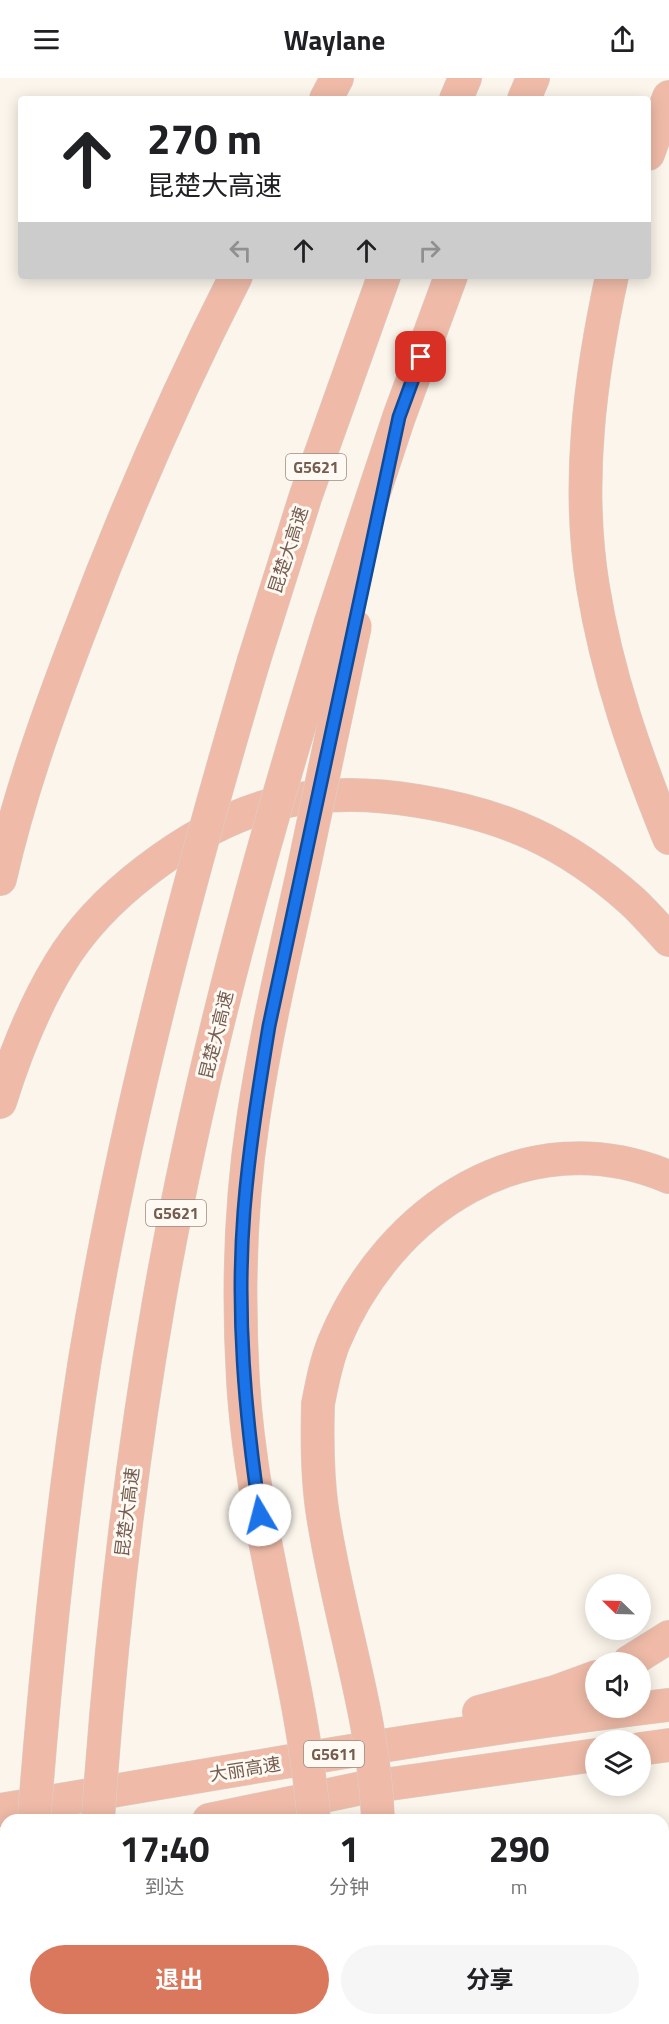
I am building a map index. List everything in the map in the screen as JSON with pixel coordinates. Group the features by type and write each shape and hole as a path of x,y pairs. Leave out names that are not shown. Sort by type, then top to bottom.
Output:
{"highway":[{"path":"328,96 337,78"},
{"path":"457,96 465,78"},
{"path":"525,96 533,78"},
{"path":"651,146 669,97"},
{"path":"0,879 38,745 107,560 148,462 235,279"},
{"name":"昆楚大高速","path":"34,1814 45,1672 56,1567 82,1381 105,1251 153,1027 216,787 254,660 306,495 383,279"},
{"path":"313,1814 303,1736 260,1515 248,1435 243,1383 244,1212 252,1124 343,624 399,417 451,279"},
{"path":"611,279 594,368 586,460 586,500 592,585 620,706 669,838"},
{"name":"昆楚大高速","path":"98,1814 107,1690 127,1505 160,1297 202,1091 233,964 285,778 343,624"},
{"path":"0,1102 34,1009 59,964 91,921 130,882 175,848 222,822 268,805 320,795 370,795 434,803 507,822 553,842 595,870 633,902 669,940"},
{"path":"377,1814 373,1762 363,1701 328,1548 322,1508 317,1448 318,1404 333,1344 360,1293 380,1264 406,1235 445,1201 469,1185 521,1165 575,1159 611,1161 638,1167 669,1178"},
{"path":"645,1652 669,1637"},
{"path":"350,1752 468,1715 555,1692 585,1681"},
{"name":"大丽高速","path":"0,1810 579,1716 669,1705"},
{"path":"651,1747 669,1745"},
{"name":"G5611","path":"237,1814 362,1788 585,1757"}],"route":[{"path":"260,1515 248,1435 243,1383 241,1320 244,1212 252,1124 269,1026 399,417 421,357"}]}
